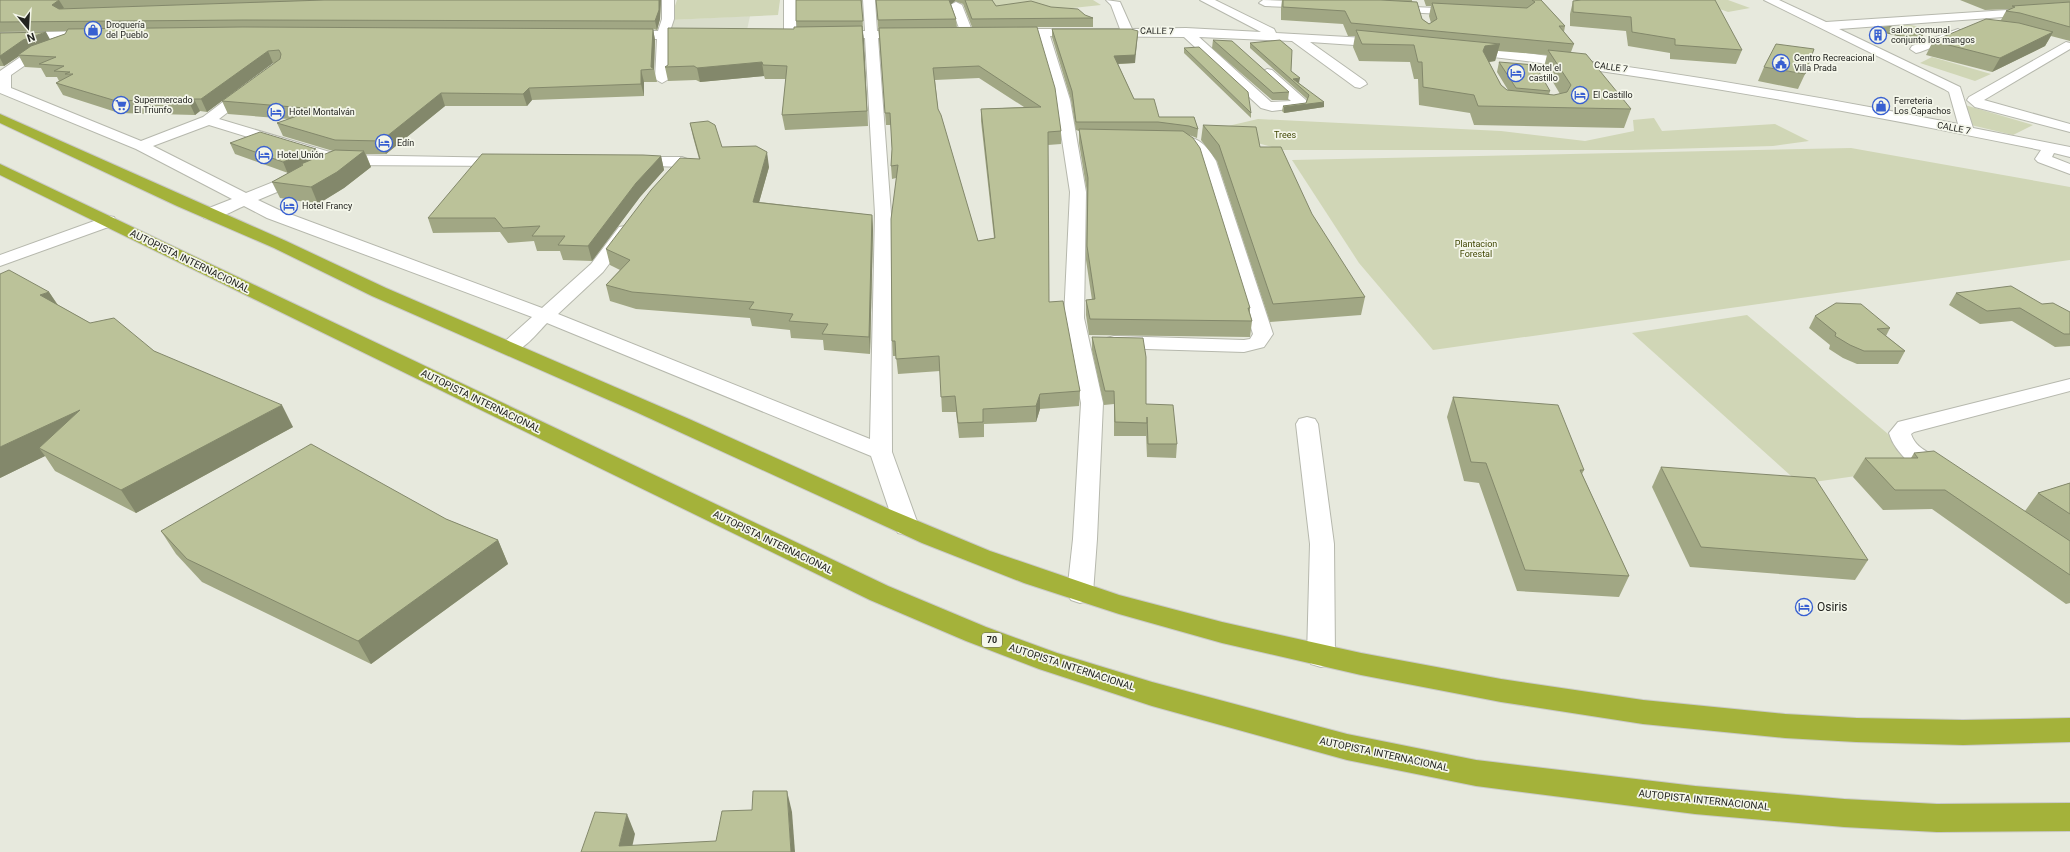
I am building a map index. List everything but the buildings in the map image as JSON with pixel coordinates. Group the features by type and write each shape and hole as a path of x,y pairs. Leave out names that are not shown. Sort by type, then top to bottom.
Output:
{"highway":[{"path":"0,118 288,248 375,290 509,348 907,527 1009,568 1080,593 1218,633 1406,674 1532,696 1702,718 1775,725 1922,732 2070,730"},
{"name":"AUTOPISTA INTERNACIONAL","path":"0,169 879,593 983,637 1049,661 1152,694 1347,747 1476,773 1695,800 1844,813 1937,818 2070,817"}],"street":[{"path":"662,79 663,35 668,19 668,0"},
{"path":"790,0 790,35"},
{"path":"869,0 883,214 881,452 907,527"},
{"path":"1112,0 1116,4 1121,14 1127,31"},
{"path":"1206,0 1278,36"},
{"path":"1770,0 1954,90 1967,131"},
{"path":"1265,3 1326,6"},
{"path":"1400,5 1407,24"},
{"path":"1379,9 1400,5 1419,5 1468,13"},
{"path":"1419,5 1425,25"},
{"path":"956,6 967,33"},
{"path":"1824,26 2070,9"},
{"path":"2,37 37,24"},
{"path":"1916,49 1974,26 1981,27"},
{"name":"CALLE 7","path":"997,33 1127,31 1223,33 1397,44"},
{"path":"1049,32 1062,100 1078,137 1078,192 1074,318 1092,403 1085,539 1080,593"},
{"path":"1186,32 1266,105 1272,107 1300,104 1300,101 1255,63"},
{"path":"951,34 982,33"},
{"path":"1223,33 1239,48"},
{"path":"820,35 920,34"},
{"path":"2,37 97,35 62,42 33,54 4,74 4,90 141,146 273,214 546,316 881,452"},
{"path":"616,35 711,35"},
{"path":"774,35 805,35"},
{"path":"12,54 40,43 66,36"},
{"path":"1295,37 1360,84"},
{"path":"2052,42 2068,46"},
{"path":"2068,46 1974,100 1980,104 2070,128"},
{"name":"CALLE 7","path":"1456,49 1516,61 1712,83 2070,152"},
{"path":"1491,66 1516,61 1538,71"},
{"path":"141,146 208,120 261,80"},
{"path":"208,120 339,160 522,161"},
{"path":"2070,134 2049,148 2043,159 2070,169"},
{"path":"1079,342 1244,346 1257,343 1263,334 1208,161 1201,147 1194,142 1183,139 1153,139"},
{"path":"210,214 339,160"},
{"path":"618,162 682,162 667,179"},
{"path":"509,348 546,316 597,268 634,220"},
{"path":"0,261 108,221"},
{"path":"1955,480 1910,450 1901,441 1900,432 1906,428 2070,385"},
{"path":"1307,424 1322,544 1321,656"}],"shaded area":[{"path":"750,16 747,30 665,34 670,20"},
{"path":"1884,25 1923,35 1913,39 1874,30"}],"green space":[{"path":"677,0 780,0 778,15 670,20"},
{"path":"979,0 1093,0 1101,5 1007,15 995,5 983,3"},
{"path":"1695,0 1728,0 1750,8 1728,12"},
{"path":"1903,23 1937,31 1930,35 1897,27"},
{"path":"1932,57 1991,74 1975,81 1920,63"},
{"path":"1965,105 2033,125 2013,135 1971,125"},
{"name":"Trees","path":"1654,118 1662,131 1775,124 1809,141 1773,146 1632,150 1283,150 1211,130 1258,119 1501,131 1585,141 1634,131 1633,120"},
{"name":"Plantacion Forestal","path":"1851,148 2070,187 2070,260 1433,350 1359,263 1292,160"},
{"path":"1747,315 1926,466 1800,484 1632,333"}],"place":[{"name":"Droguería del Pueblo","path":"93,30"},
{"name":"salon comunal conjunto los mangos","path":"1878,35"},
{"name":"Centro Recreacional Villa Prada","path":"1781,63"},
{"name":"Motel el castillo","path":"1516,73"},
{"name":"El Castillo","path":"1580,95"},
{"name":"Supermercado El Triunfo","path":"121,105"},
{"name":"Ferreteria Los Capachos","path":"1881,106"},
{"name":"Hotel Montalván","path":"276,112"},
{"name":"Edín","path":"384,143"},
{"name":"Hotel Unión","path":"264,155"},
{"name":"Hotel Francy","path":"289,206"},
{"name":"Osiris","path":"1804,607"}]}
